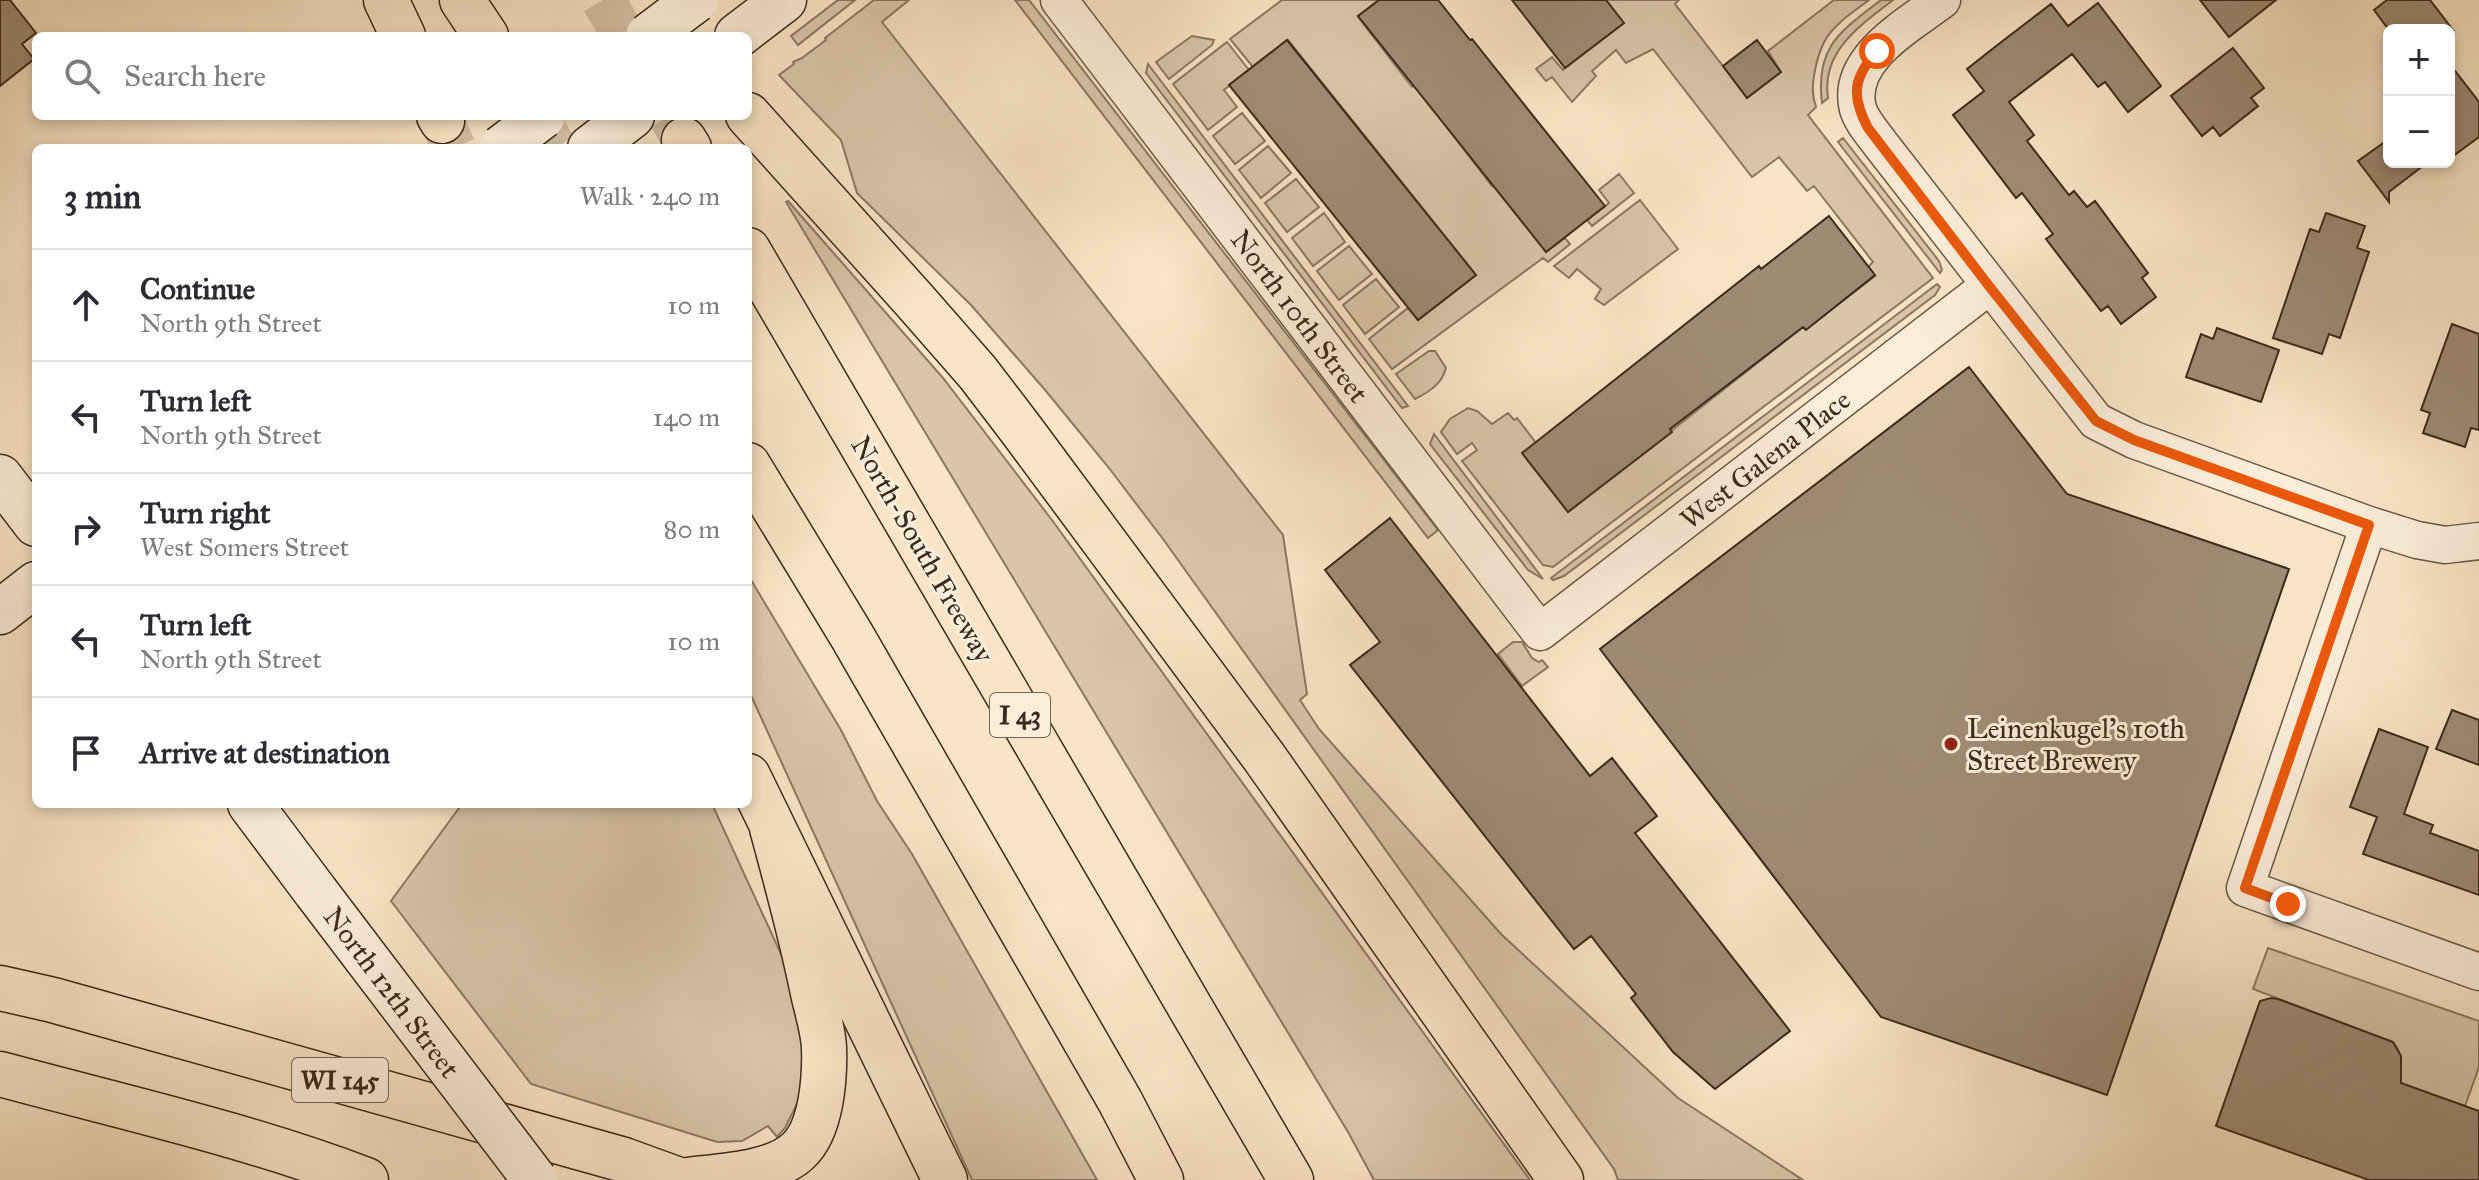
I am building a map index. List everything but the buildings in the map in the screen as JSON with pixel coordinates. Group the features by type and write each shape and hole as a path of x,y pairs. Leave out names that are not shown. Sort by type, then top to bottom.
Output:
{"main road":[{"path":"386,0 401,32"},
{"path":"462,0 483,32"},
{"path":"752,119 905,289 1014,420 1264,757 1561,1180"},
{"name":"North-South Freeway","path":"752,257 1291,1180"},
{"path":"752,472 852,636 1120,1101 1161,1180"},
{"path":"752,785 945,1180"},
{"path":"688,1180 746,1173 786,1159 800,1150 818,1111 824,1084 824,1044 808,966 772,828"},
{"name":"WI 145","path":"0,988 53,1000 624,1160 679,1180"},
{"path":"0,1074 236,1138 366,1180"}],"street":[{"path":"653,32 696,0"},
{"name":"North 10th Street","path":"1059,0 1540,632"},
{"path":"1942,0 1877,51 1864,65 1856,85 1858,109 1868,128 2096,421 2134,440 2369,525 2445,545 2479,541"},
{"path":"742,32 779,4"},
{"path":"506,144 538,120"},
{"path":"595,144 627,120"},
{"name":"West Galena Place","path":"1540,632 1989,286"},
{"path":"2369,525 2245,888 2479,972"},
{"path":"0,612 32,587"},
{"name":"North 12th Street","path":"253,808 535,1180"}],"shaded area":[{"path":"838,0 855,0 798,45 791,36"},
{"path":"874,0 909,0 882,22 1283,535 1307,694 1300,700 1319,729 1501,934 1678,1098 1803,1180 1618,1180 1614,1169 1163,539 1046,391 971,305 857,193 841,140 779,75"},
{"path":"1015,0 1029,0 1438,530 1428,538"},
{"path":"1282,0 1379,0 1358,17 1412,87 1415,85 1492,186 1495,185 1547,251 1565,238 1570,244 1548,262 1543,258 1392,369 1369,339 1408,308 1418,320 1476,275 1288,40 1253,67 1230,39"},
{"path":"1606,0 1679,0 1675,4 1747,97 1781,72 1768,51 1834,0 1869,0 1839,23 1826,39 1813,80 1816,107 1808,115 1933,278 1553,567 1543,565 1462,461 1477,450 1472,443 1457,454 1441,432 1450,419 1468,408 1477,411 1492,424 1508,413 1514,420 1517,418 1536,443 1523,454 1568,512 1803,327 1806,329 1875,276 1868,267 1873,262 1814,186 1807,191 1779,157 1752,177 1653,49 1626,63 1616,50 1592,71 1596,76 1572,102 1552,77 1546,81 1536,69 1552,57 1563,70"},
{"path":"1881,0 1893,0 1857,30 1837,53 1827,81 1828,98 1822,103 1821,83 1827,54 1843,31"},
{"path":"1192,36 1214,40 1212,45 1169,79 1156,62"},
{"path":"1227,42 1249,70 1224,90 1237,107 1208,130 1173,84"},
{"path":"1148,64 1408,406 1402,408 1146,73"},
{"path":"1242,113 1265,141 1235,164 1213,136"},
{"path":"1843,138 1939,261 1940,273 1838,142"},
{"path":"1268,146 1291,173 1261,198 1239,170"},
{"path":"1619,174 1634,193 1592,226 1587,220 1609,203 1599,190"},
{"path":"1296,179 1319,207 1287,232 1265,203"},
{"path":"1640,200 1678,249 1604,305 1595,299 1601,289 1577,269 1569,278 1554,266"},
{"path":"788,201 943,378 1052,520 1530,1180 1374,1180"},
{"path":"1324,213 1345,242 1313,266 1292,238"},
{"path":"1349,246 1372,274 1339,300 1317,271"},
{"path":"1376,279 1399,307 1365,334 1343,305"},
{"path":"1937,284 1940,287 1935,295 1564,576 1551,578"},
{"path":"1429,351 1435,351 1446,368 1434,387 1415,399 1396,374"},
{"path":"1434,434 1543,579 1528,570 1430,444"},
{"path":"752,582 841,730 877,801 912,854 1097,1180 972,1180 752,698"},
{"path":"1513,642 1522,642 1532,658 1539,662 1542,660 1548,667 1522,686 1498,654"},
{"path":"459,808 714,808 798,991 805,1063 799,1100 785,1128 777,1137 768,1126 742,1141 717,1142 531,1084 391,901"},
{"path":"2268,948 2479,1021 2479,1067 2465,1106 2396,1082 2400,1061 2399,1051 2393,1042 2253,989"}],"tunnel":[{"path":"603,0 622,32"},
{"path":"538,120 553,144"},
{"path":"672,120 684,140"},
{"path":"442,121 452,144"}],"place":[{"name":"Leinenkugel's 10th Street Brewery","path":"1951,744"}],"route":[{"path":"1877,51 1864,65 1856,85 1858,109 1868,128 2096,421 2134,440 2369,525 2245,888 2288,904"}]}
